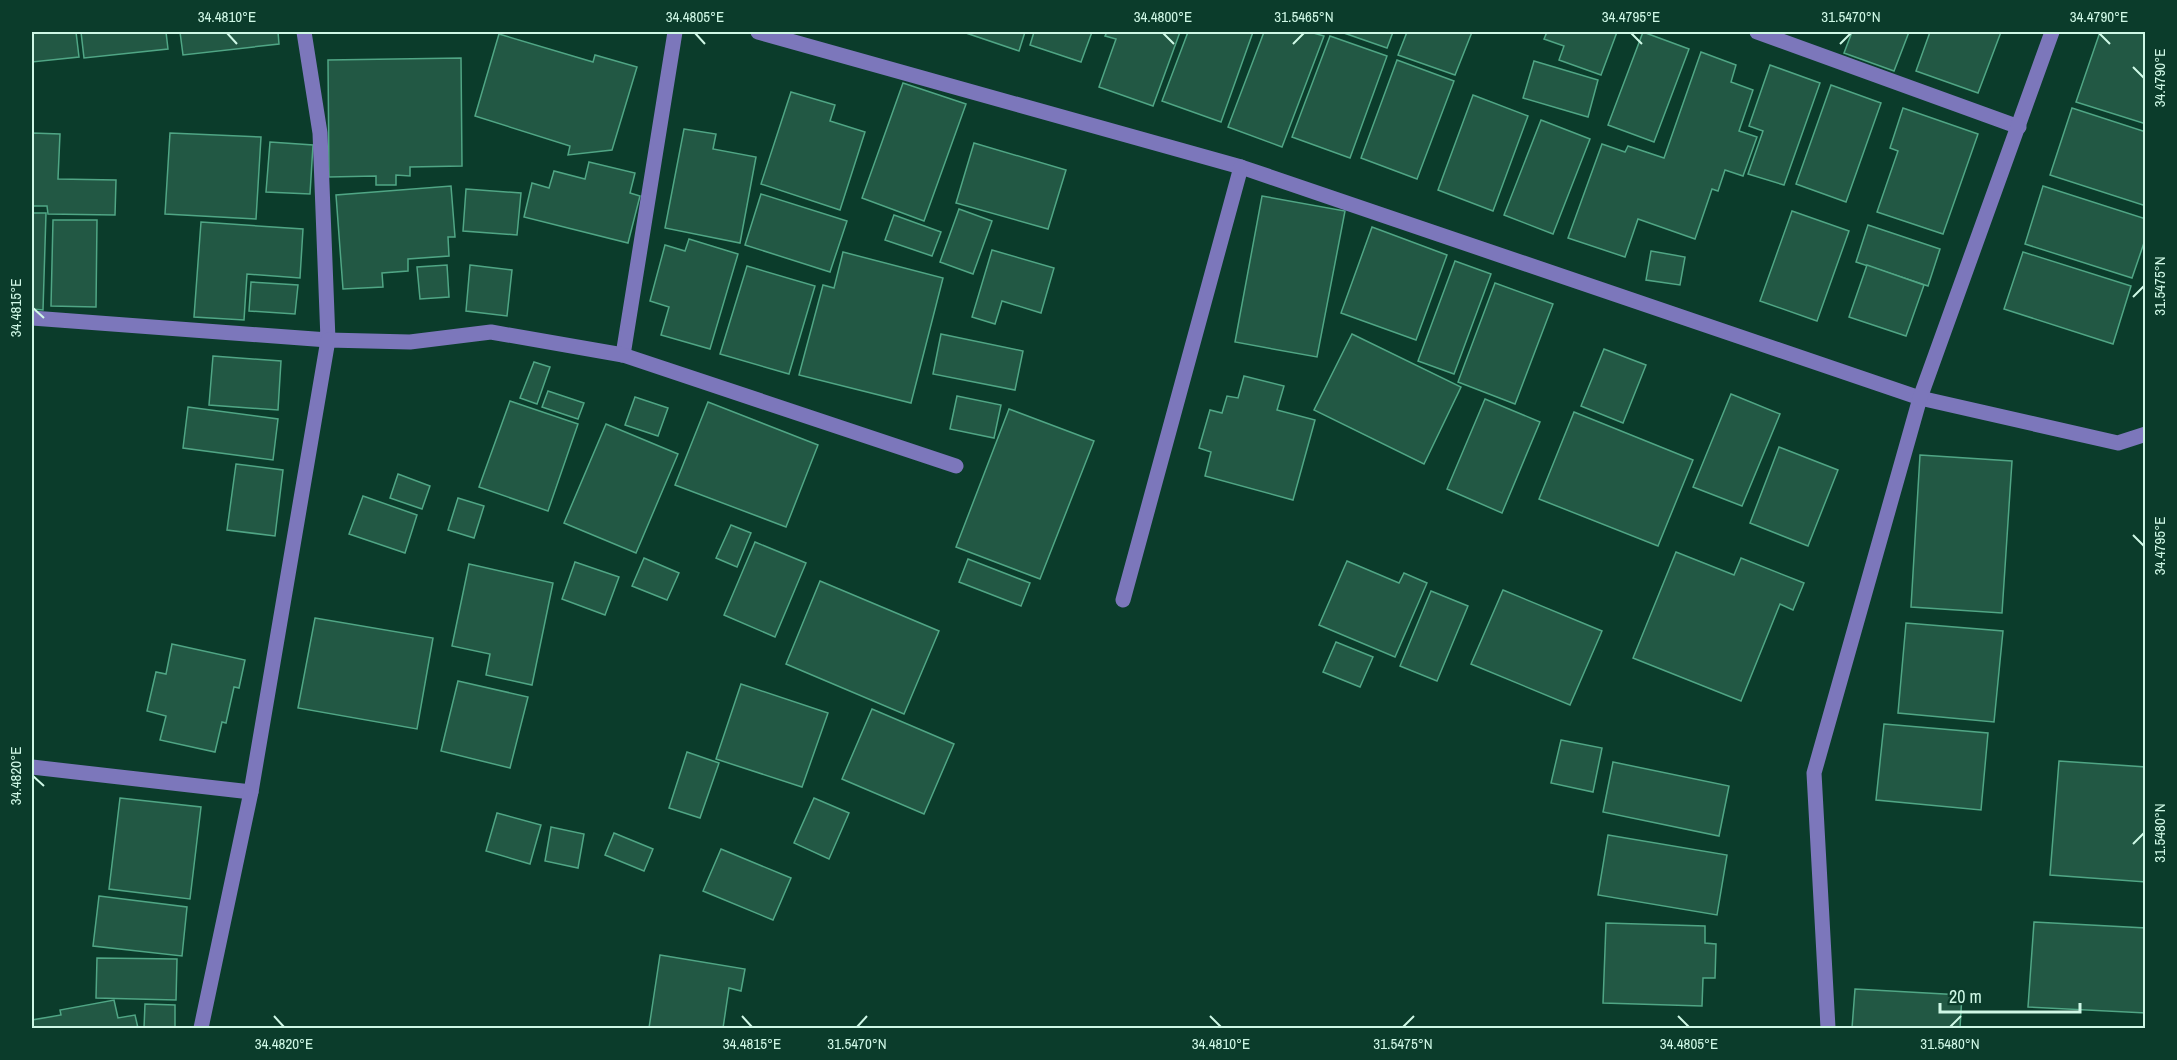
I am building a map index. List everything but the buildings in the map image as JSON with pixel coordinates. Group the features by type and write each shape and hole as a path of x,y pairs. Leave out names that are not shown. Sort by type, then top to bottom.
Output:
{"street":[{"path":"201,1029 251,792 328,340 320,133 304,32"},
{"path":"623,355 675,32"},
{"path":"758,32 1241,167 1920,398 2118,443 2145,434"},
{"path":"1757,32 2019,128"},
{"path":"1828,1029 1814,773 1920,398 2052,32"},
{"path":"1123,600 1241,167"},
{"path":"32,318 328,340 410,342 491,332 623,355 956,466"},
{"path":"32,767 251,792"}]}
